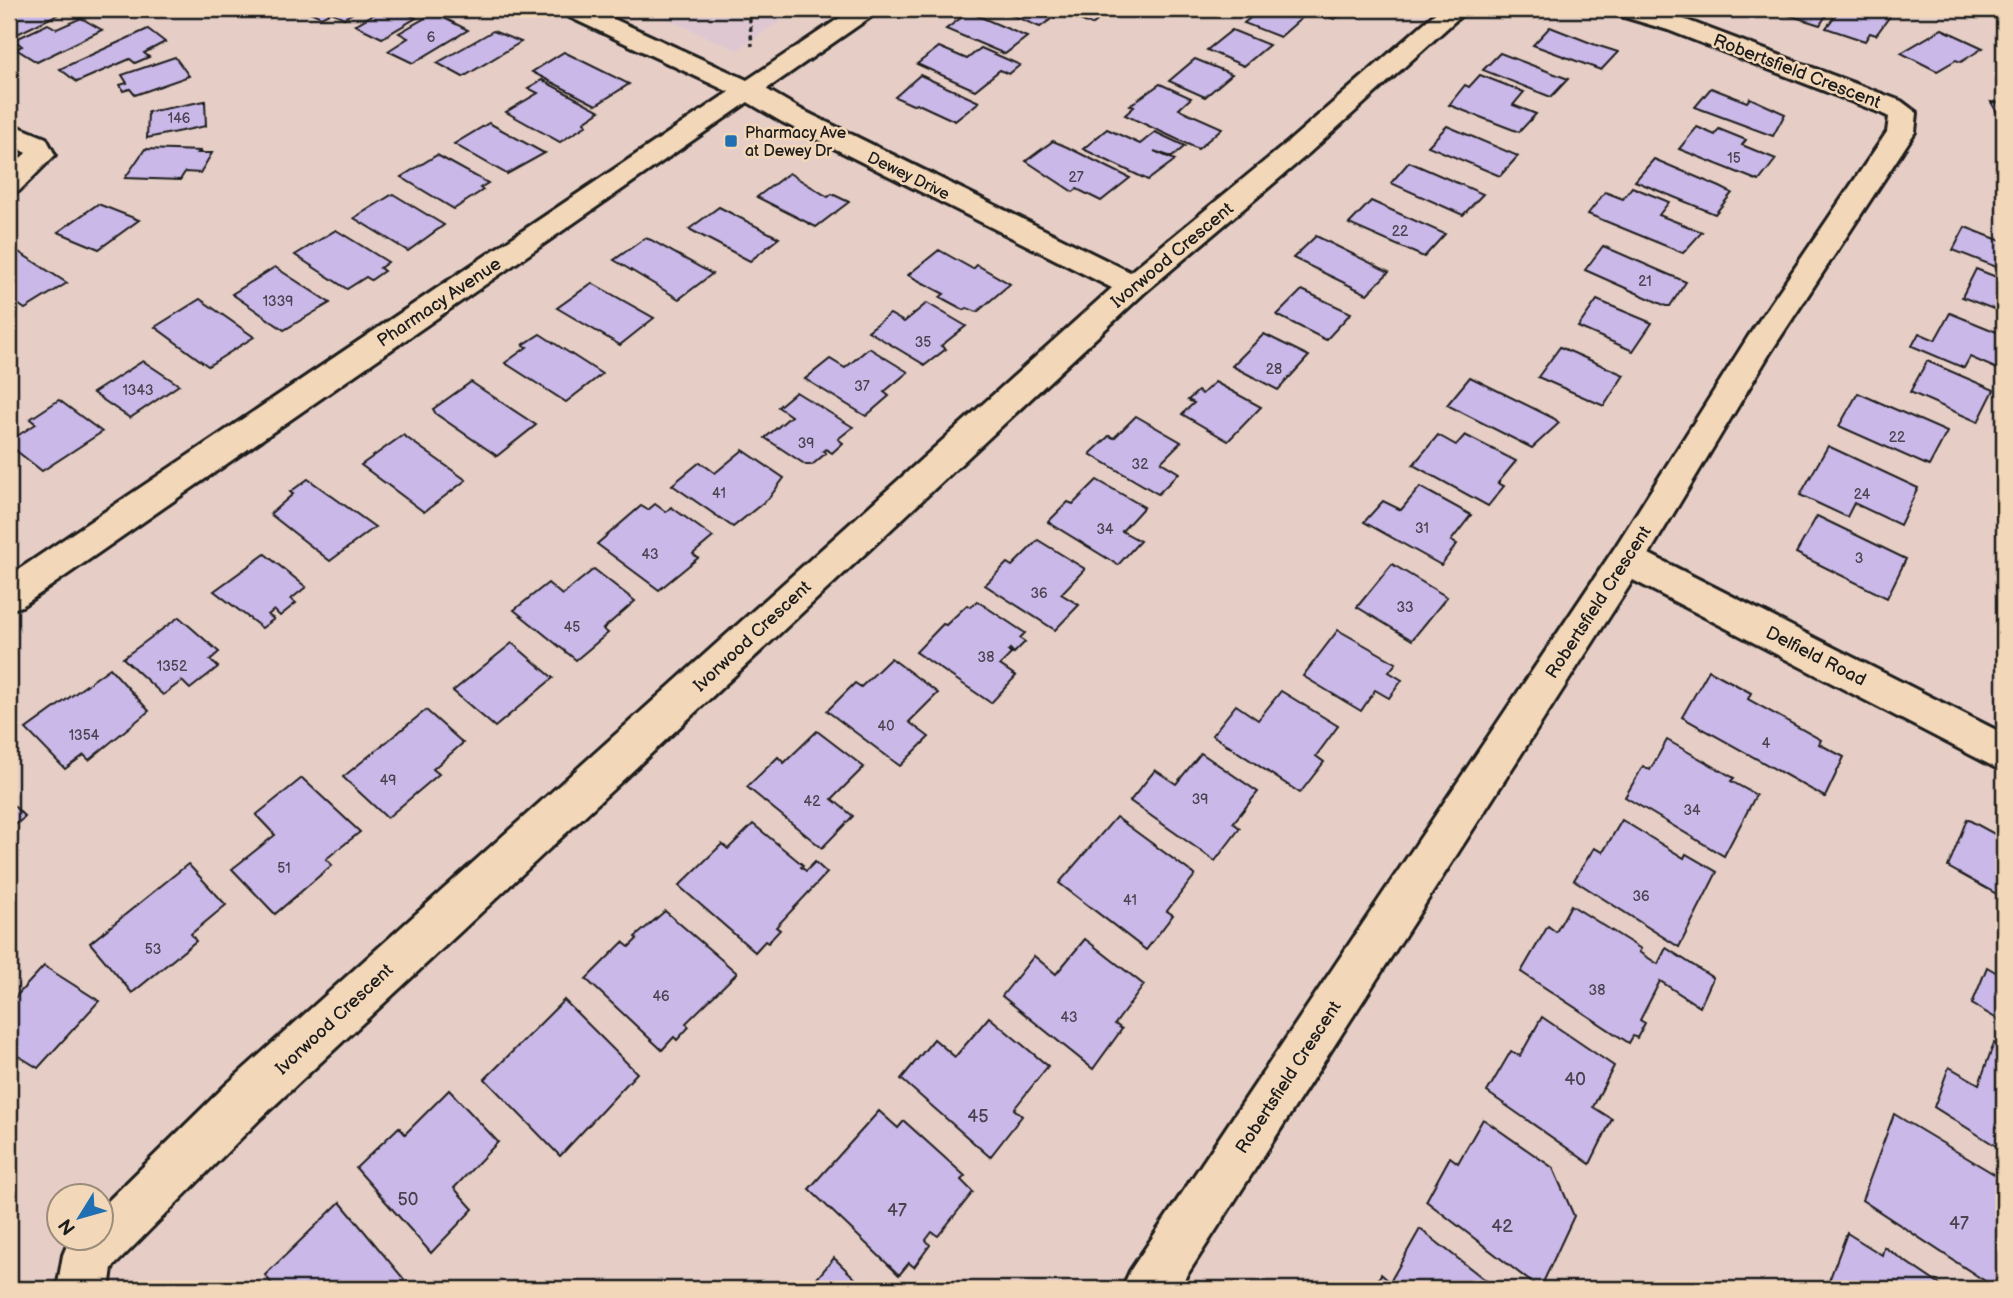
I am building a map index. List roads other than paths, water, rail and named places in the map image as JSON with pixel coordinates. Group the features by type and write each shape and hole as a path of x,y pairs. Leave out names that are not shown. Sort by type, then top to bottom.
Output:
{"street":[{"name":"Dewey Drive","path":"572,9 749,91 804,122 1133,286"},
{"name":"Pharmacy Avenue","path":"9,595 869,9"},
{"name":"Ivorwood Crescent","path":"83,1289 89,1255 244,1101 1133,286 1298,148 1455,9"},
{"path":"1623,9 1683,17"},
{"name":"Robertsfield Crescent","path":"1148,1289 1627,559 1759,345 1901,132 1903,113 1683,17"},
{"path":"9,131 36,144 41,155 9,185"},
{"name":"Delfield Road","path":"1627,559 2004,754"}],"place":[{"name":"Pharmacy Ave at Dewey Dr","path":"731,141"}]}
